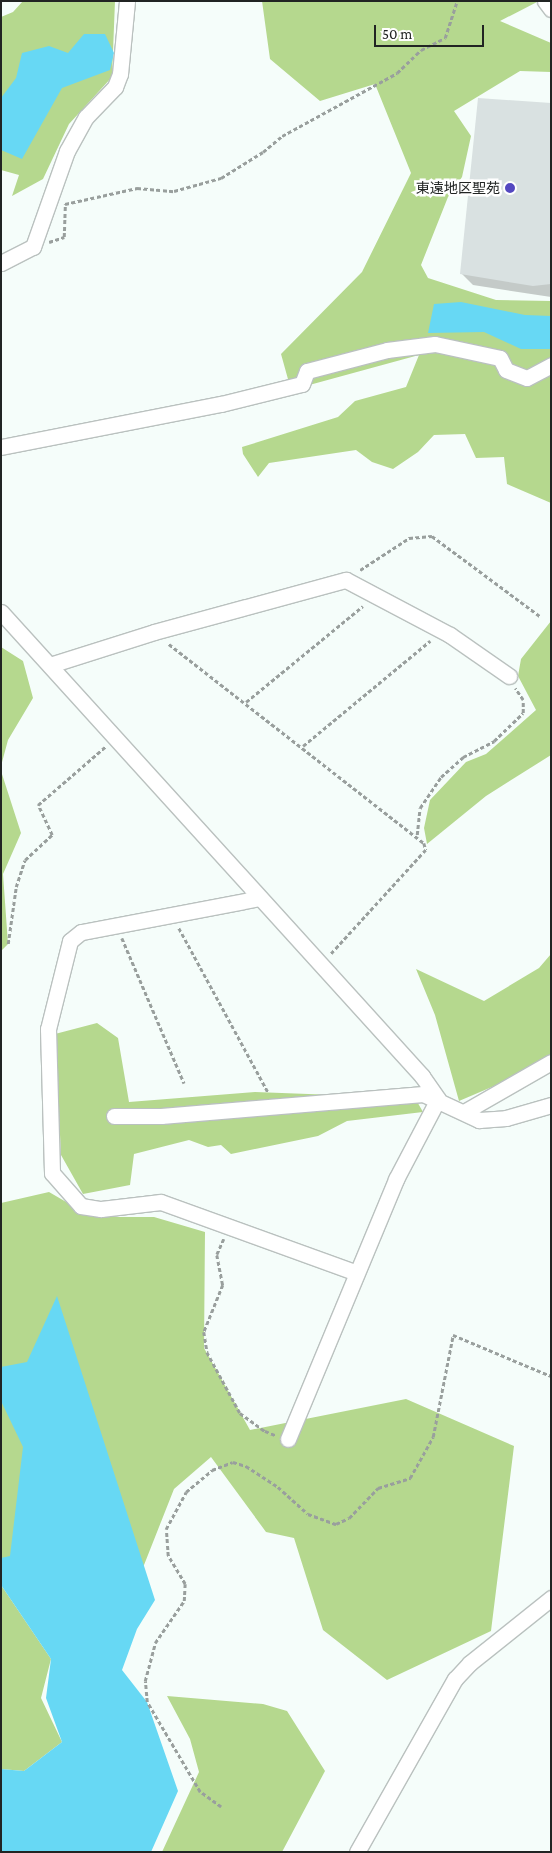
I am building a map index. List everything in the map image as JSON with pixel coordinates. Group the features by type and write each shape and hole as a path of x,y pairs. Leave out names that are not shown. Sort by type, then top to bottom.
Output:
{"street":[{"path":"1,263 33,247 67,151 86,117 115,87 120,74 126,1"},
{"path":"545,1 551,9"},
{"path":"1,447 221,404 302,384 307,371 387,350 435,344 500,358 506,370 528,378 551,366"},
{"path":"50,665 154,632 346,580 443,631 509,676"},
{"path":"1,612 320,966 422,1076 438,1099"},
{"path":"260,898 81,932 70,941 64,957 48,1029 52,1173 81,1206 101,1209 161,1202 357,1274"},
{"path":"464,1112 551,1062"},
{"path":"114,1116 161,1116 423,1094 438,1099 479,1120 506,1118 551,1105"},
{"path":"288,1439 396,1179 438,1099"},
{"path":"357,1852 455,1679 470,1663 551,1598"}],"path":[{"path":"33,247 64,237 64,204 137,188 174,191 221,178 263,152 282,136 397,73 421,50 445,38 457,1"},
{"path":"346,580 409,538 432,536 541,617"},
{"path":"246,702 376,595"},
{"path":"302,746 443,631"},
{"path":"154,632 417,835 426,850 320,966"},
{"path":"417,835 420,808 441,777 463,757 494,741 523,713 524,700 509,676"},
{"path":"8,944 16,887 24,860 52,835 38,805 116,738"},
{"path":"172,916 275,1106"},
{"path":"117,925 184,1083"},
{"path":"230,1226 217,1255 223,1285 204,1332 207,1352 240,1413 265,1431 288,1439"},
{"path":"222,1807 200,1792 146,1702 145,1681 155,1642 184,1601 185,1584 168,1556 166,1529 186,1492 212,1470 233,1462 246,1466 278,1487 308,1514 336,1524 349,1518 378,1488 410,1478 434,1436 453,1335 551,1376"}],"green space":[{"path":"23,1 115,1 112,77 69,124 43,179 12,196 19,175 1,170 1,17 13,12"},
{"path":"262,1 539,1 500,21 551,43 551,72 520,71 454,111 471,136 462,177 448,197 421,265 428,278 496,300 551,301 551,503 507,484 504,457 476,458 465,434 434,435 418,452 393,469 372,462 356,450 269,463 258,477 243,454 242,447 338,417 355,401 406,387 419,355 291,390 281,354 362,272 411,173 375,84 320,101 270,59"},
{"path":"551,621 551,755 486,796 427,844 424,828 430,800 466,762 486,754 536,710 518,676 521,659"},
{"path":"1,647 23,661 33,698 8,740 1,766"},
{"path":"1,771 21,833 3,874 8,944 1,951"},
{"path":"551,954 551,1055 515,1077 459,1101 435,1015 416,969 484,1001 539,968"},
{"path":"97,1023 118,1038 129,1102 255,1092 415,1098 423,1112 347,1121 318,1136 231,1154 221,1145 208,1147 189,1140 134,1154 130,1185 83,1194 61,1155 55,1034"},
{"path":"49,1192 92,1217 154,1217 205,1232 204,1348 250,1430 406,1399 514,1446 491,1631 387,1680 323,1630 294,1538 266,1532 211,1457 174,1489 129,1603 1,1563 1,1203"},
{"path":"1,1585 51,1659 41,1698 62,1742 24,1771 1,1769"},
{"path":"167,1696 263,1704 287,1711 325,1771 282,1852 162,1852 199,1772 190,1739"}],"water":[{"path":"84,34 105,34 114,53 110,70 62,88 22,159 1,150 1,98 16,78 22,53 49,46 68,53"},
{"path":"461,302 525,315 551,316 551,349 521,349 484,332 428,333 434,304"},
{"path":"57,1296 155,1600 137,1629 122,1670 147,1702 178,1791 151,1852 1,1852 1,1769 24,1771 62,1742 46,1698 51,1659 1,1585 1,1558 10,1556 23,1447 1,1401 1,1367 27,1362"}],"building":[{"name":"東遠地区聖苑","path":"478,98 551,103 551,284 533,286 460,274"}],"place":[{"name":"東遠地区聖苑","path":"510,188"}]}
